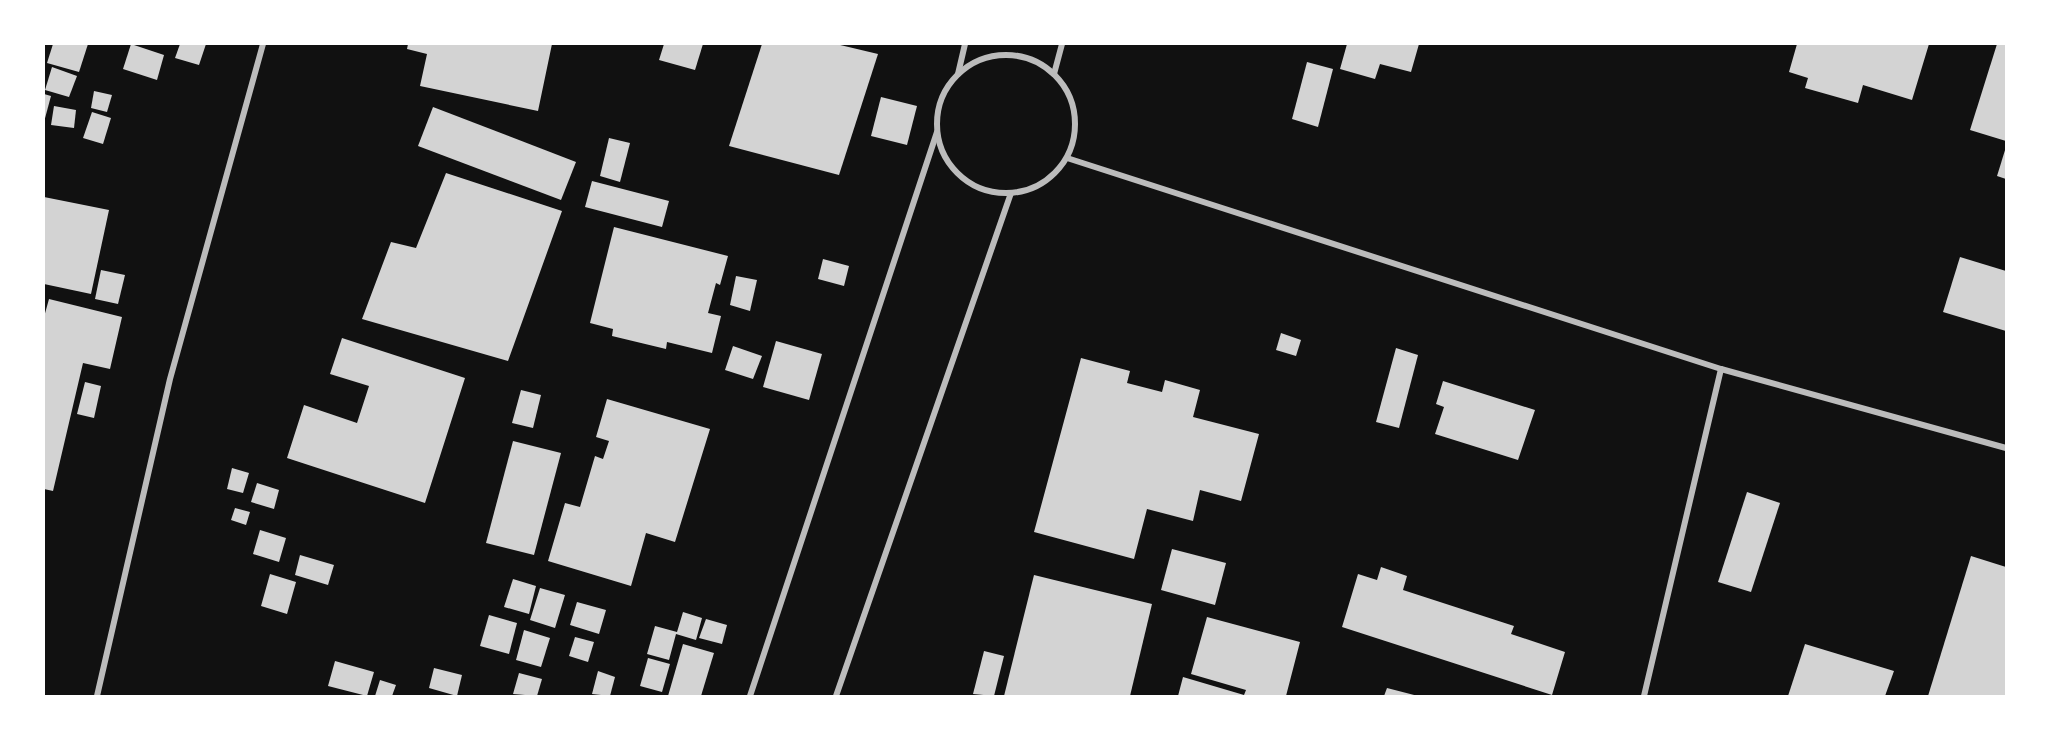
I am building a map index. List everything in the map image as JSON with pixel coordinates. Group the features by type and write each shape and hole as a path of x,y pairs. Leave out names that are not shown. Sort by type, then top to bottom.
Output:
{"street":[{"path":"97,696 170,379 263,44"},
{"path":"958,74 966,44"},
{"path":"1054,74 1062,44"},
{"path":"750,696 937,132 938,111 945,91 958,74 975,62 995,55 1017,55 1037,61 1054,74 1068,92 1075,114 1074,137 1067,158 1053,176 1033,188 1011,193 989,190 970,183 954,170 943,152 937,132"},
{"path":"1067,158 1721,369 2007,448"},
{"path":"836,696 1011,193"},
{"path":"1644,696 1721,369"}],"building":[{"path":"53,44 88,44 79,72 47,63"},
{"path":"131,44 164,55 157,80 123,69"},
{"path":"180,44 206,44 199,65 175,58"},
{"path":"408,44 552,44 538,111 420,86 427,54 407,49"},
{"path":"664,44 703,44 695,70 659,60"},
{"path":"762,44 836,44 878,54 839,175 729,146"},
{"path":"1347,44 1419,44 1411,72 1380,64 1375,79 1340,69"},
{"path":"1797,44 1929,44 1912,100 1863,85 1858,103 1805,88 1808,78 1789,72"},
{"path":"1997,44 2006,44 2006,141 1970,130"},
{"path":"1307,62 1333,69 1318,127 1292,119"},
{"path":"52,67 77,76 69,97 45,90"},
{"path":"94,91 112,95 107,112 91,108"},
{"path":"44,94 51,96 44,122"},
{"path":"881,97 917,106 907,145 871,136"},
{"path":"54,106 76,110 74,128 51,125"},
{"path":"433,107 576,162 561,200 418,146"},
{"path":"92,112 111,118 103,144 83,138"},
{"path":"609,138 630,143 620,182 600,176"},
{"path":"2006,147 2006,179 1997,176"},
{"path":"446,173 562,211 508,361 362,319 391,242 416,248"},
{"path":"592,181 669,201 662,227 585,207"},
{"path":"44,197 109,210 91,294 44,284"},
{"path":"614,227 728,256 720,285 716,283 708,313 721,316 712,353 667,342 666,349 612,336 613,329 590,323"},
{"path":"1960,257 2006,271 2006,331 1943,312"},
{"path":"823,259 849,266 844,286 818,279"},
{"path":"101,270 125,275 118,304 95,299"},
{"path":"736,276 757,280 750,311 730,305"},
{"path":"49,299 122,317 110,369 83,363 53,491 44,489 44,317"},
{"path":"1281,333 1301,340 1296,356 1276,350"},
{"path":"342,338 465,378 425,503 287,458 304,405 357,423 369,386 330,374"},
{"path":"776,341 822,354 809,400 763,387"},
{"path":"733,346 762,356 753,379 725,370"},
{"path":"1396,348 1418,355 1399,428 1376,422"},
{"path":"1081,358 1130,371 1127,383 1162,392 1165,380 1200,390 1193,417 1259,434 1241,501 1200,490 1193,521 1147,509 1134,559 1034,532"},
{"path":"1443,381 1535,410 1518,460 1435,434 1444,407 1436,404"},
{"path":"85,382 101,386 94,418 77,414"},
{"path":"521,390 541,395 533,428 512,423"},
{"path":"607,399 710,429 675,542 646,533 631,586 548,561 565,503 580,507 595,456 603,459 609,441 596,437"},
{"path":"513,441 561,453 534,555 486,543"},
{"path":"232,468 249,473 243,493 227,489"},
{"path":"257,483 279,490 274,509 251,502"},
{"path":"1747,492 1780,503 1751,592 1718,582"},
{"path":"235,508 250,512 246,525 231,520"},
{"path":"260,530 286,538 279,562 253,554"},
{"path":"1172,549 1226,563 1215,605 1161,590"},
{"path":"300,555 334,565 328,585 295,575"},
{"path":"1971,556 2006,567 2006,696 1928,696"},
{"path":"1381,567 1407,576 1403,590 1514,626 1511,634 1565,652 1552,695 1342,627 1358,574 1377,580"},
{"path":"270,574 296,582 287,614 261,606"},
{"path":"1034,575 1152,604 1130,696 1004,696"},
{"path":"513,579 536,586 529,614 504,607"},
{"path":"540,588 565,595 555,628 530,620"},
{"path":"577,602 606,610 599,634 570,625"},
{"path":"683,612 702,618 696,640 676,634 669,660 647,654 655,626 677,632"},
{"path":"489,615 517,623 509,654 480,646"},
{"path":"1207,617 1300,642 1286,696 1178,696 1183,677 1244,695 1246,690 1191,674"},
{"path":"706,619 727,625 722,644 699,638"},
{"path":"524,630 550,638 541,667 516,660"},
{"path":"575,637 594,642 588,662 569,656"},
{"path":"683,644 714,653 701,696 668,696"},
{"path":"1805,644 1894,671 1885,696 1788,696"},
{"path":"984,651 1004,656 994,696 973,694"},
{"path":"648,658 670,664 662,692 640,686"},
{"path":"335,661 374,672 367,696 328,686"},
{"path":"434,668 462,675 457,696 429,688"},
{"path":"598,671 615,677 610,696 592,694"},
{"path":"519,673 542,679 537,696 513,694"},
{"path":"380,680 396,685 392,696 375,696"},
{"path":"1387,688 1418,696 1384,696"}]}
